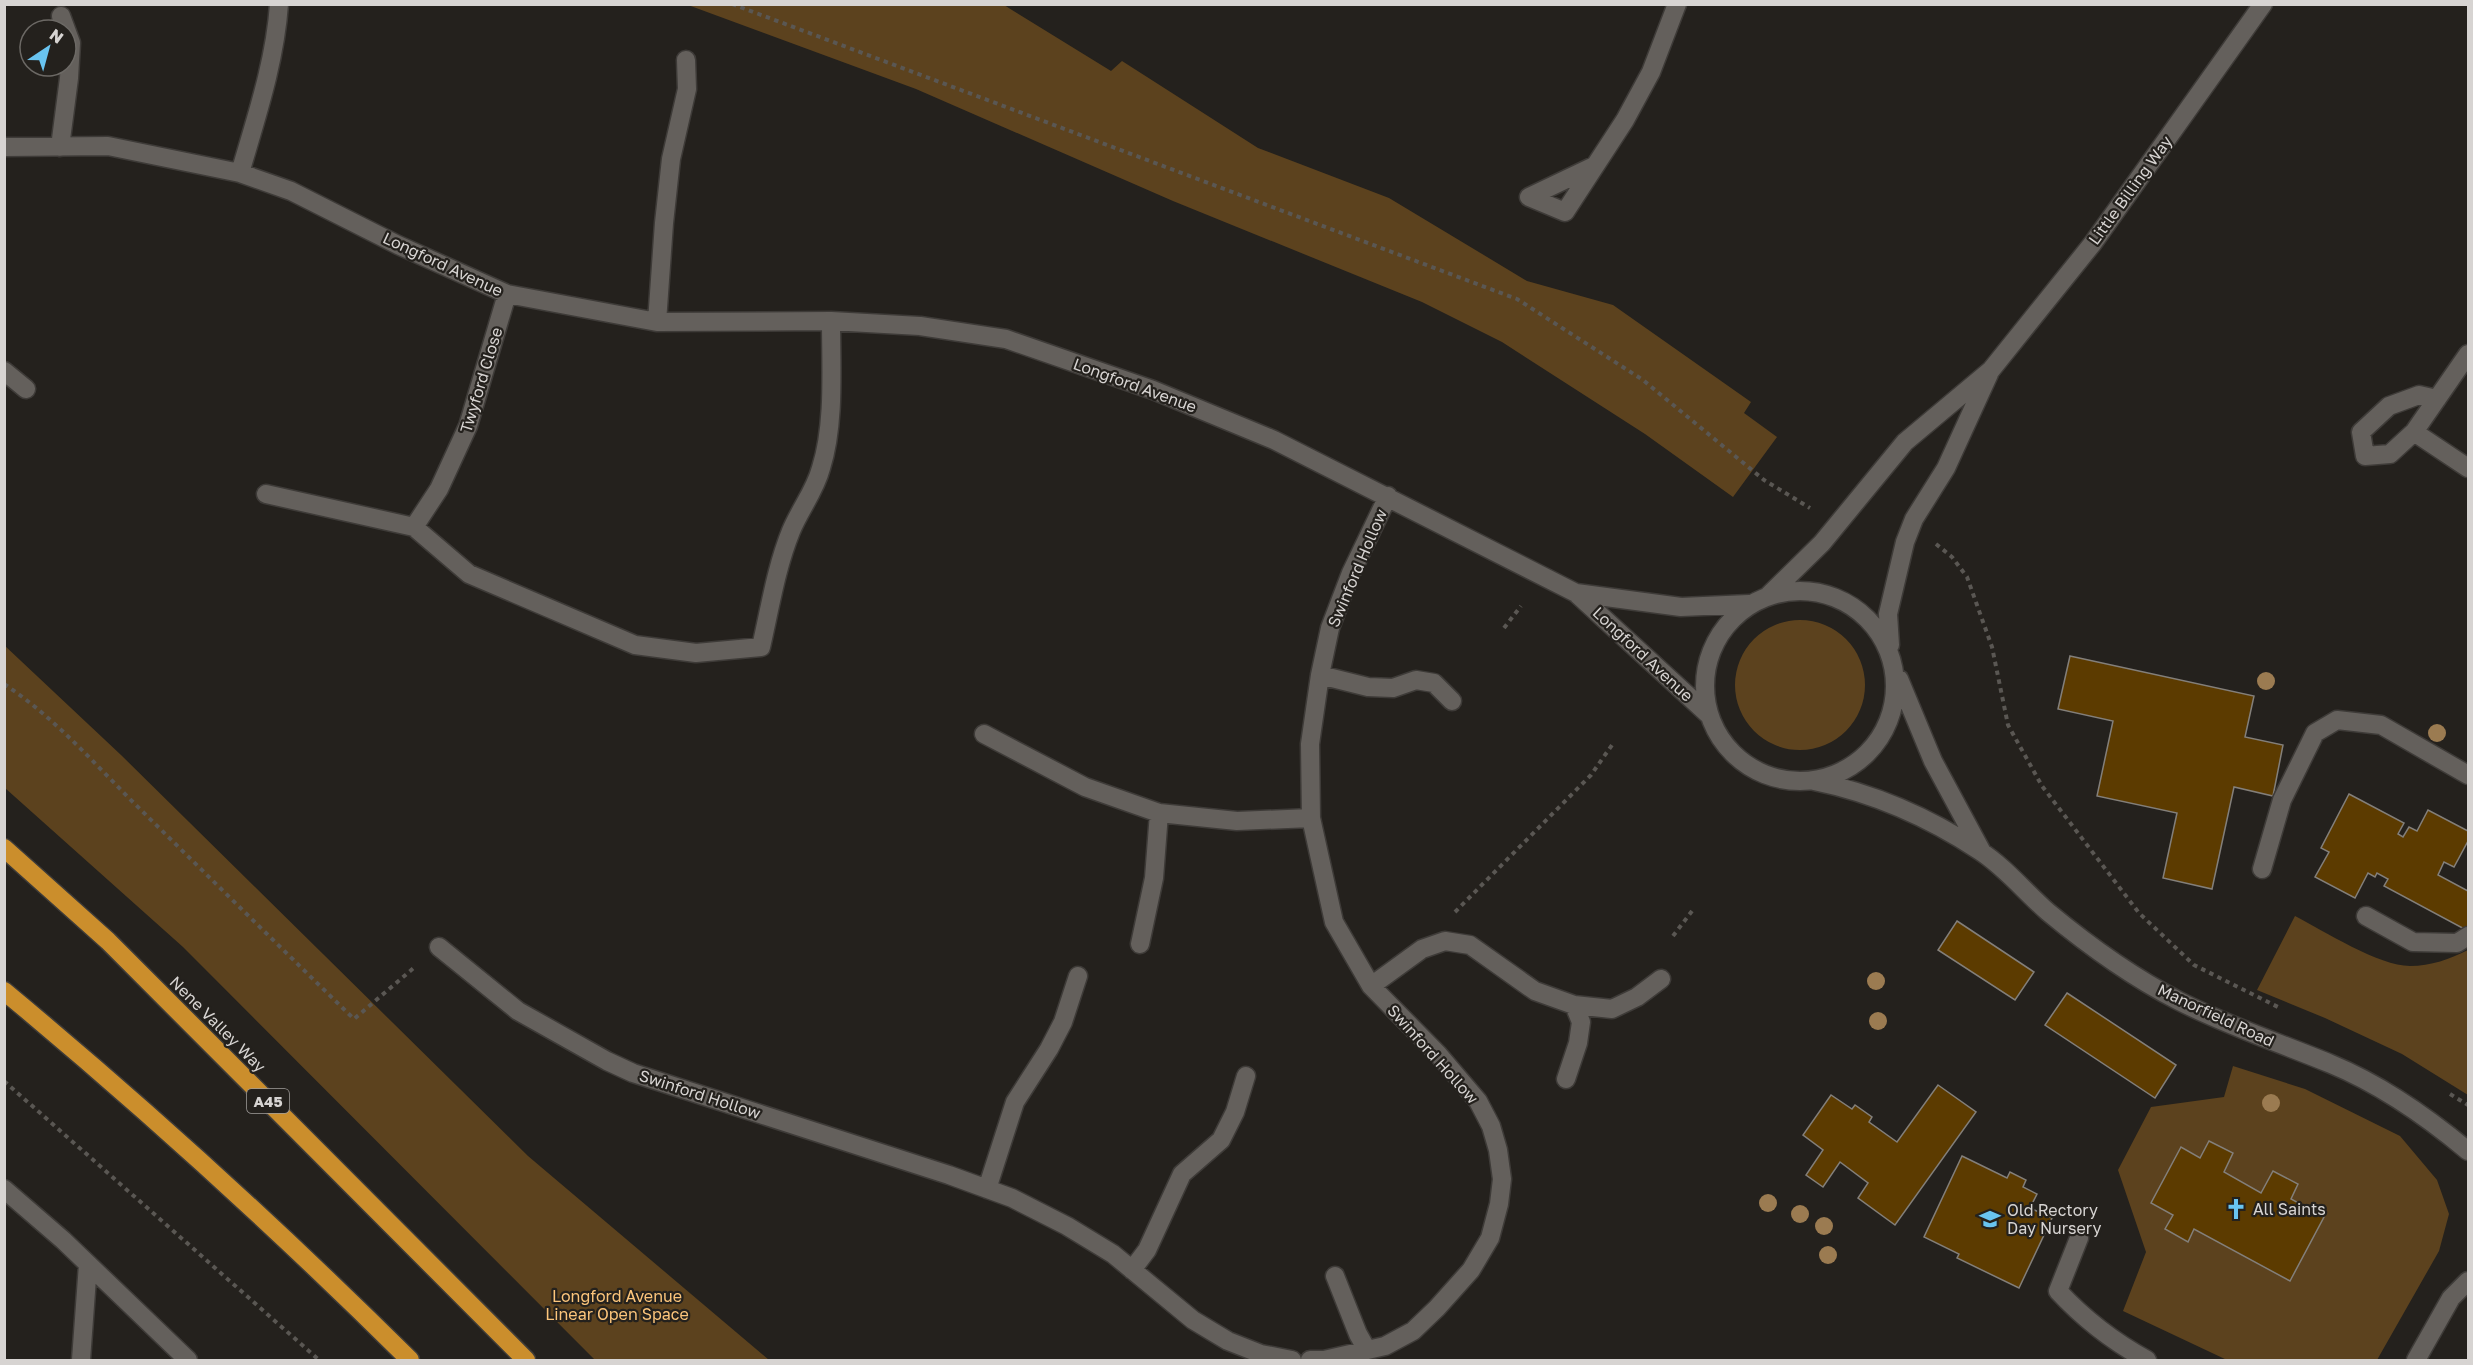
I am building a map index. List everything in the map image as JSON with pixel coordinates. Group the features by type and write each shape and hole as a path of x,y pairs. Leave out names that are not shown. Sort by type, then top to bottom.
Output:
{"highway":[{"name":"Nene Valley Way","path":"4,848 108,941 526,1360"},
{"path":"4,991 101,1072 355,1305 410,1360"}],"street":[{"path":"240,173 278,30 279,4"},
{"path":"1594,166 1625,120 1652,72 1677,4"},
{"name":"Little Billing Way","path":"1769,595 1822,543 1905,442 1991,370 2093,243 2263,4"},
{"path":"60,147 71,43 61,16"},
{"path":"657,321 671,159 687,89 686,60"},
{"name":"Longford Avenue","path":"4,147 108,146 240,173 291,191 398,245 507,294 657,321 831,321 920,326 1006,339 1153,390 1274,440 1576,592 1709,715"},
{"name":"Twyford Close","path":"414,526 439,489 468,426 507,294"},
{"path":"266,494 414,526 470,573 635,645 696,653 761,647 781,559 792,527 822,468 828,431 831,321"},
{"path":"2437,399 2419,395 2389,406 2361,432 2366,456 2390,454 2414,432 2469,354"},
{"name":"Little Billing Way","path":"1890,652 1888,614 1905,542 1914,519 1946,468 1991,370"},
{"path":"4,371 26,389"},
{"path":"2414,432 2469,468"},
{"name":"Swinford Hollow","path":"1310,1360 1324,1360 1385,1346 1413,1331 1471,1270 1490,1238 1499,1204 1502,1179 1498,1150 1491,1126 1478,1101 1438,1054 1371,986 1334,922 1311,818 1310,744 1320,675 1330,628 1351,573 1388,496"},
{"name":"Little Billing Way","path":"1798,589 1827,593 1854,606 1876,626 1890,652 1896,672 1895,702 1886,731 1867,755 1843,772 1814,781 1787,781 1761,773 1739,759 1721,739 1709,715 1704,684 1710,653 1726,625 1749,604 1769,595 1798,589"},
{"name":"Longford Avenue","path":"1576,592 1681,608 1749,604"},
{"name":"Manorfield Road","path":"1896,672 1933,761 1982,852"},
{"path":"1320,675 1368,687 1393,688 1416,680 1434,683 1452,701"},
{"path":"2262,869 2282,800 2315,733 2337,720 2381,725 2469,775"},
{"path":"984,734 1085,787 1159,813 1237,821 1311,818"},
{"name":"Manorfield Road","path":"1814,781 1845,787 1895,806 1982,852 2048,911 2112,962 2179,1001 2259,1037 2332,1065 2379,1088 2430,1119 2469,1151"},
{"path":"1140,944 1154,878 1159,813"},
{"path":"2366,916 2413,942 2457,943 2469,936"},
{"path":"1371,986 1422,949 1445,941 1470,945 1534,991 1574,1005 1612,1009 1637,997 1661,979"},
{"name":"Swinford Hollow","path":"439,947 518,1011 607,1061 633,1073 1012,1198 1067,1226 1113,1254 1193,1320 1228,1341 1259,1357 1292,1360"},
{"path":"987,1189 1015,1102 1049,1049 1063,1022 1077,976"},
{"path":"1566,1079 1578,1043 1581,1022 1574,1005"},
{"path":"1132,1270 1147,1250 1182,1174 1221,1140 1235,1112 1246,1076"},
{"path":"4,1189 88,1264 188,1360"},
{"path":"2079,1238 2058,1291 2082,1317 2115,1343 2147,1360"},
{"path":"81,1360 88,1264"},
{"path":"1335,1276 1358,1334 1367,1350"},
{"path":"2416,1360 2451,1298 2469,1281"}],"path":[{"path":"732,4 1517,299 1643,380 1764,480 1816,512"},
{"path":"1929,538 1952,557 1967,577 1992,647 2008,725 2042,786 2139,913 2194,965 2281,1009"},
{"path":"1504,628 1521,606"},
{"path":"4,684 31,702 87,754 354,1019 439,947"},
{"path":"1454,913 1592,775 1612,745"},
{"path":"1673,936 1692,911"},
{"path":"4,1081 319,1360"},
{"path":"2441,1088 2469,1105"}],"green space":[{"path":"688,5 1004,5 1111,71 1122,61 1258,148 1389,198 1527,281 1613,305 1751,402 1744,413 1777,437 1733,497 1645,434 1502,342 1422,302 1173,201 916,89"},
{"path":"1800,620 1825,625 1846,639 1860,660 1865,685 1860,710 1846,731 1825,745 1800,750 1775,745 1754,731 1740,710 1735,685 1740,660 1754,639 1775,625"},
{"name":"Longford Avenue Linear Open Space","path":"4,645 121,755 528,1156 769,1360 595,1360 183,947 5,788"},
{"path":"2295,916 2352,947 2397,964 2418,966 2447,959 2468,950 2468,1095 2402,1054 2325,1018 2257,990"},
{"path":"2233,1066 2305,1089 2400,1136 2437,1180 2449,1214 2439,1251 2377,1360 2227,1360 2123,1311 2146,1252 2118,1170 2151,1107 2224,1097"}],"building":[{"path":"2070,656 2254,696 2245,737 2283,745 2273,796 2234,787 2212,889 2163,878 2177,813 2097,796 2113,721 2058,709"},
{"path":"2349,794 2404,823 2398,834 2403,837 2409,827 2417,831 2428,810 2468,831 2468,841 2454,867 2444,862 2438,875 2468,891 2468,931 2384,886 2388,879 2377,873 2375,877 2368,873 2355,898 2315,877 2329,852 2321,848"},
{"path":"1957,921 2034,972 2015,1000 1938,950"},
{"path":"2067,993 2176,1065 2155,1098 2045,1025"},
{"path":"1938,1085 1976,1112 1895,1225 1858,1198 1868,1183 1840,1162 1823,1187 1806,1175 1823,1150 1803,1135 1831,1095 1852,1109 1855,1105 1872,1117 1869,1122 1897,1142"},
{"name":"All Saints","path":"2209,1141 2233,1153 2224,1172 2261,1193 2273,1171 2298,1184 2291,1199 2324,1217 2290,1281 2194,1229 2188,1242 2165,1229 2173,1215 2151,1203 2181,1147 2200,1158"},
{"path":"1962,1156 2007,1178 2010,1172 2026,1180 2023,1187 2037,1194 2030,1208 2052,1218 2019,1288 1957,1258 1959,1254 1924,1237"}],"place":[{"name":"All Saints","path":"2236,1209"},
{"name":"Old Rectory Day Nursery","path":"1990,1219"}]}
